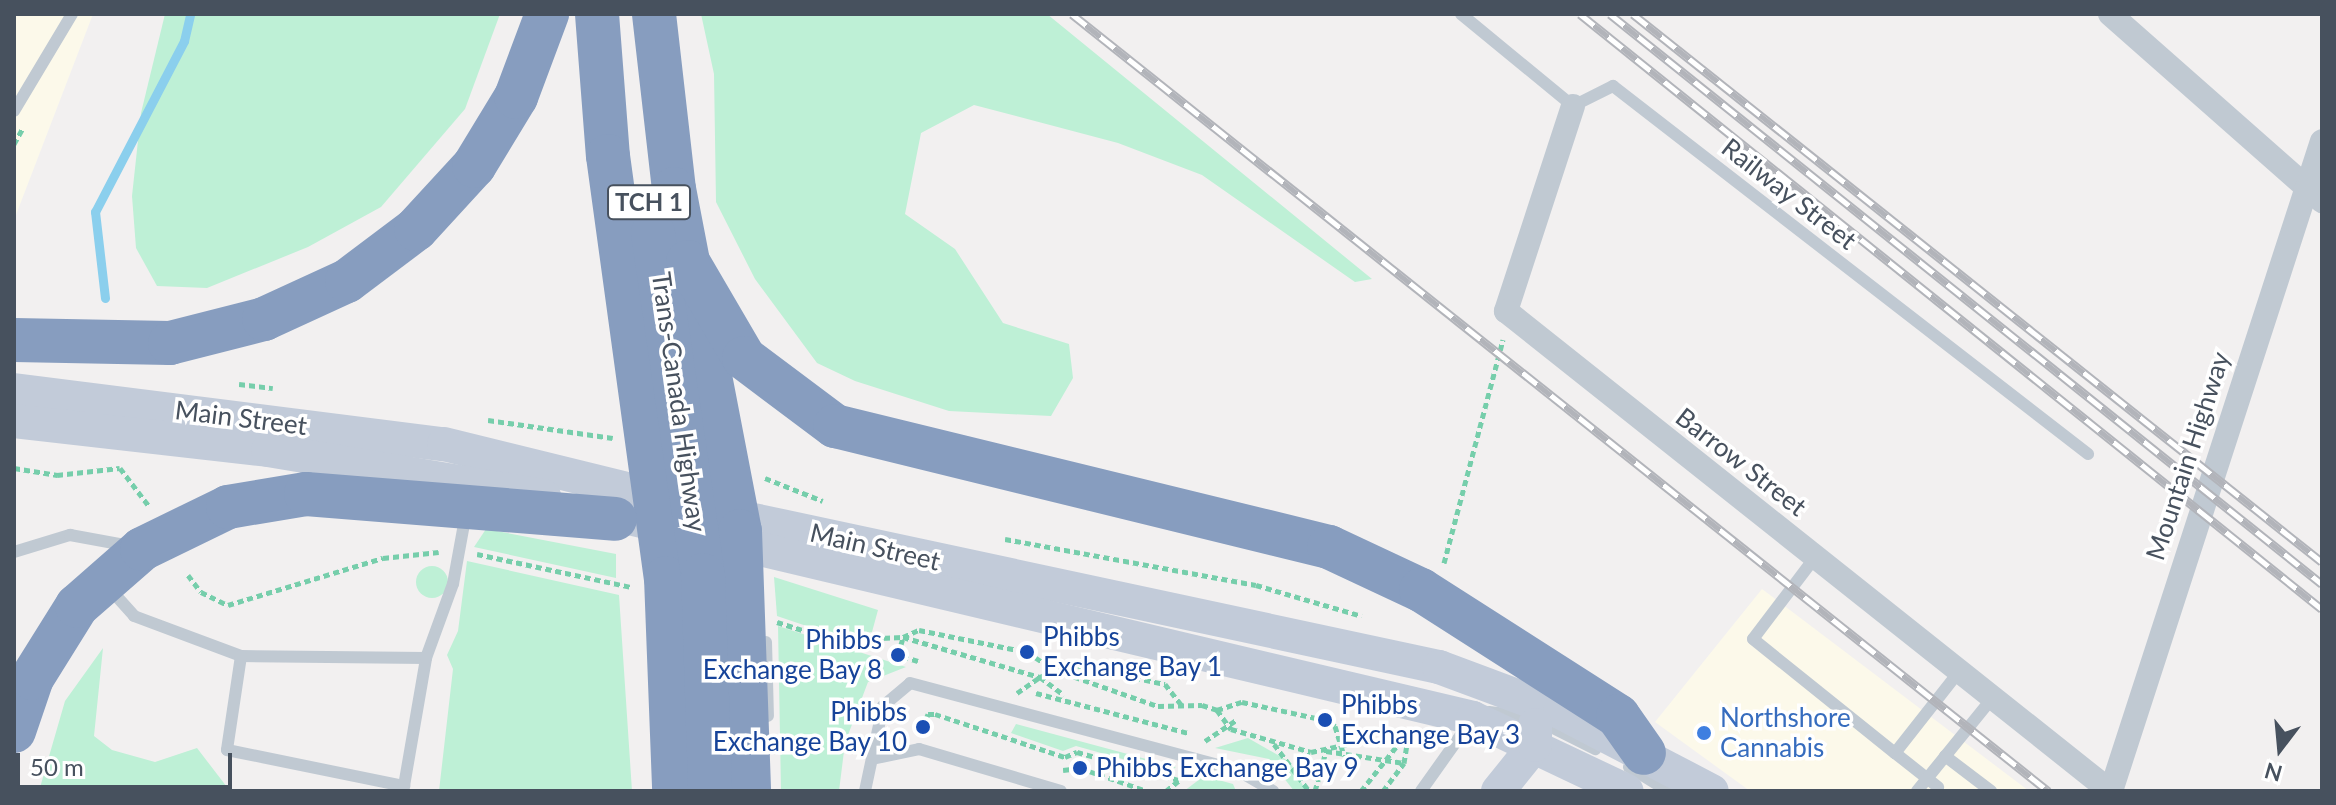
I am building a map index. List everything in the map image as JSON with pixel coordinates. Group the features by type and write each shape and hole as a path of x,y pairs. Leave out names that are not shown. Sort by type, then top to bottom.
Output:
{"highway":[{"path":"14,340 170,343 264,319 347,281 416,229 474,166 516,97 547,14"},
{"name":"Trans-Canada Highway","path":"597,14 608,156 690,381"},
{"name":"Trans-Canada Highway","path":"631,14 642,152 690,381 724,664 710,791"},
{"path":"654,14 688,262 690,381 740,531 724,664 749,791"},
{"path":"688,262 714,314 771,385 835,426 1230,518 1372,565 1618,716 1636,772"},
{"path":"14,731 52,641 101,581 142,549 186,524 269,497 467,505 615,519"},
{"path":"657,791 724,664"},
{"name":"Trans-Canada Highway","path":"674,791 724,664"}],"main road":[{"name":"Main Street","path":"14,390 444,444 764,522 1356,648 1527,719 1636,772 1712,791"},
{"name":"Main Street","path":"14,421 386,468 573,502 615,519 1473,718 1527,719 1636,772"},
{"path":"1498,791 1527,719"}],"street":[{"path":"2110,14 2314,196"},
{"path":"1506,311 1573,106"},
{"name":"Mountain Highway","path":"2111,791 2314,196 2322,141"},
{"name":"Barrow Street","path":"1506,311 2111,791"}],"lane":[{"path":"14,111 72,14"},
{"path":"1461,14 1573,106"},
{"name":"Railway Street","path":"1573,106 1613,86 2088,454"},
{"path":"690,381 714,314"},
{"path":"752,498 762,571"},
{"path":"241,656 227,750 404,786 426,658 459,551 467,505"},
{"path":"14,552 70,535 142,549"},
{"path":"1816,556 1753,639 1938,787"},
{"path":"101,581 134,616 241,656 426,658"},
{"path":"764,624 724,664 769,732"},
{"path":"1895,753 1961,669"},
{"path":"865,791 883,706 910,683 1237,770 1273,791"},
{"path":"1917,791 1993,697"},
{"path":"1421,791 1473,718"},
{"path":"1527,719 1668,791"},
{"path":"872,759 919,749 1061,791"},
{"path":"1945,756 1991,791"}],"path":[{"path":"1441,575 1506,311"},
{"path":"14,468 57,475 120,468 149,506"},
{"path":"188,575 201,592 228,605 383,558 459,551 647,591"},
{"path":"764,624 879,649 881,638"},
{"path":"903,637 919,630 1027,652 1091,687 1182,706 1217,710 1241,705 1325,720 1335,726 1344,756"},
{"path":"843,640 903,637 1040,677 1067,697"},
{"path":"903,637 898,655 928,664"},
{"path":"1014,701 1018,690 1040,677 1076,665 1165,684 1182,706"},
{"path":"1003,686 1067,697 1209,739"},
{"path":"1217,710 1231,729 1272,742 1382,765 1404,763"},
{"path":"923,727 935,714 1065,757 1077,752 1179,780"},
{"path":"1200,744 1231,729 1236,720"},
{"path":"1326,751 1410,729"},
{"path":"1383,791 1404,763 1410,729"},
{"path":"1361,791 1410,729"},
{"path":"1272,742 1309,791"},
{"path":"1315,791 1326,751"},
{"path":"1166,791 1191,771"},
{"path":"928,791 936,791"}],"shaded area":[{"path":"14,14 93,14 14,220"},
{"path":"1762,589 2029,791 1750,791 1655,722"}],"green space":[{"path":"165,14 500,14 465,109 381,207 308,247 207,288 157,286 136,248 132,196 141,113"},
{"path":"701,14 1047,14 1372,279 1355,282 1202,175 1118,143 974,105 921,133 905,214 955,249 1003,323 1069,344 1073,378 1051,416 949,411 855,381 817,363 755,279 716,202 714,74"},
{"path":"486,529 616,554 616,578 474,547"},
{"path":"467,561 619,595 632,791 439,791 453,669 447,655 458,631"},
{"path":"432,566 443,571 448,582 443,593 432,598 421,593 416,582 421,571"},
{"path":"774,577 878,610 872,632 836,636 777,616"},
{"path":"778,626 906,667 868,682 845,743 839,791 781,791"},
{"path":"103,648 94,736 112,750 155,762 197,748 230,791 39,791 65,701"},
{"path":"1016,724 1176,767 1169,772 1076,746 1063,751 1011,733"},
{"path":"1248,738 1290,762 1306,791 1294,791 1269,759 1215,748"},
{"path":"1204,776 1233,784 1236,791 1184,791"}],"waterway":[{"path":"105,298 95,212 184,41 190,14"}],"railway":[{"path":"1072,14 2048,791"},
{"path":"1580,14 2322,609"},
{"path":"1610,14 2322,584"},
{"path":"1633,14 2322,562"}],"place":[{"name":"Phibbs Exchange Bay 1","path":"1027,652"},
{"name":"Phibbs Exchange Bay 8","path":"898,655"},
{"name":"Phibbs Exchange Bay 3","path":"1325,720"},
{"name":"Phibbs Exchange Bay 10","path":"923,727"},
{"name":"Northshore Cannabis","path":"1704,733"},
{"name":"Phibbs Exchange Bay 9","path":"1080,768"}]}
